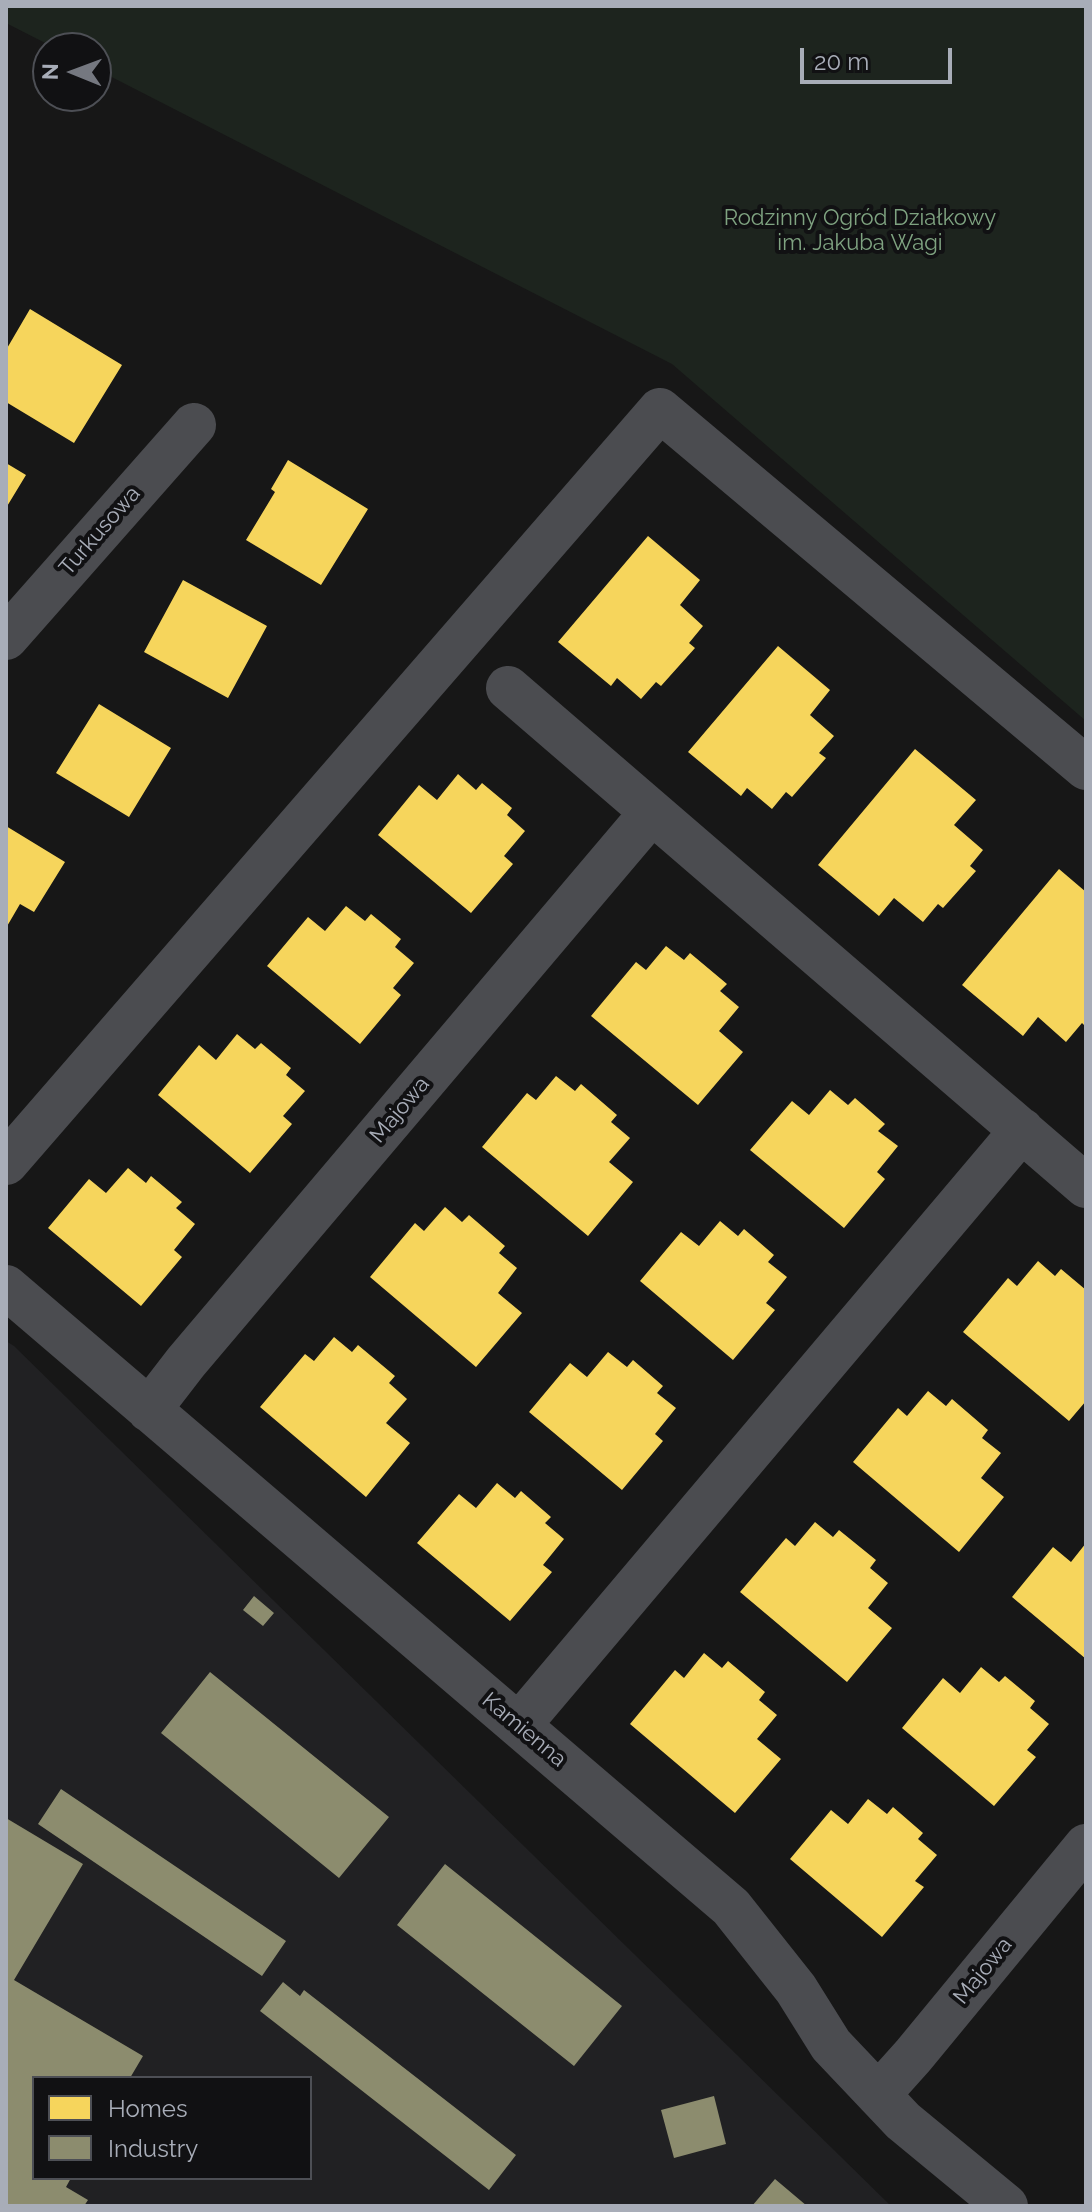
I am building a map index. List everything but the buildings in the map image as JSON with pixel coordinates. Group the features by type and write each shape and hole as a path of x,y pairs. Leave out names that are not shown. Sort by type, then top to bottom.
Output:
{"street":[{"path":"6,1163 660,410 1086,768"},
{"name":"Turkusowa","path":"6,638 194,425"},
{"path":"508,688 1086,1186"},
{"name":"Majowa","path":"149,1410 186,1362 652,812"},
{"path":"519,1725 1022,1130"},
{"name":"Kamienna","path":"6,1287 731,1907 796,1989 831,2045 903,2121 1006,2206"},
{"name":"Majowa","path":"878,2095 1086,1846"}],"shaded area":[{"path":"6,1341 14,1346 891,2206 6,2206"}],"green space":[{"name":"Rodzinny Ogród Działkowy im. Jakuba Wagi","path":"6,6 1086,6 1086,721 672,364 112,77 112,32 32,32 32,36 6,23"}]}
